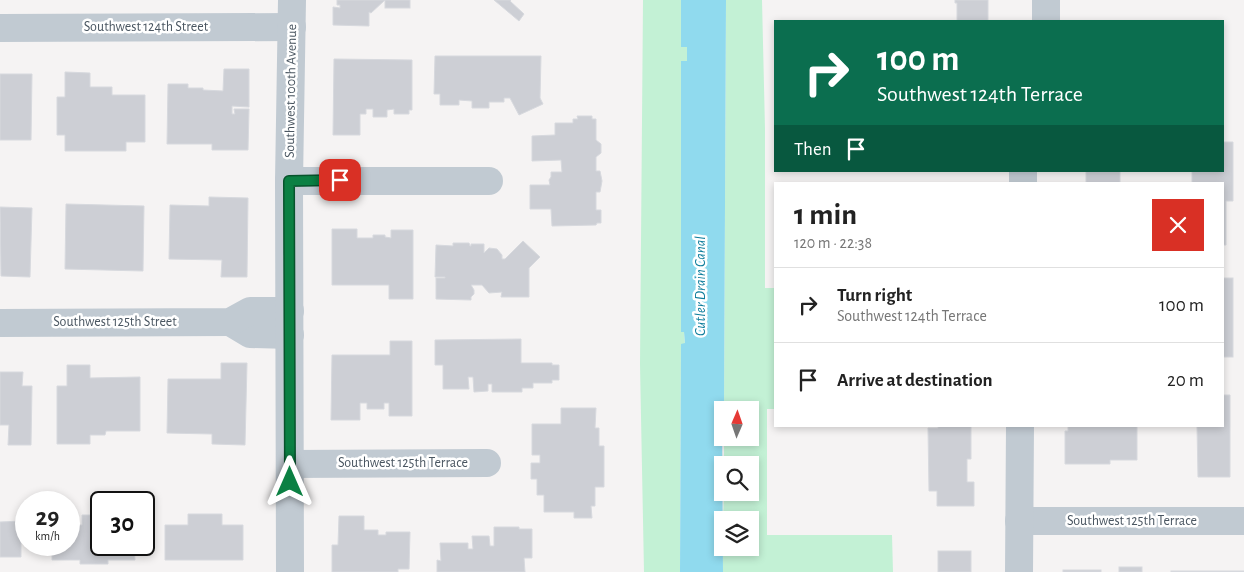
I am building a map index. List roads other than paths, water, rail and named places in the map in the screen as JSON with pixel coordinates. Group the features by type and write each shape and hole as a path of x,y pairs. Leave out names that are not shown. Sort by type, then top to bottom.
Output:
{"street":[{"name":"Southwest 100th Avenue","path":"290,572 289,181 292,0"},
{"path":"1046,0 1046,20"},
{"name":"Southwest 124th Street","path":"0,28 292,27"},
{"path":"289,181 489,181"},
{"name":"Southwest 125th Street","path":"0,323 230,322 250,334 290,323"},
{"path":"1019,572 1020,427"},
{"name":"Southwest 125th Terrace","path":"290,464 487,463"},
{"name":"Southwest 125th Terrace","path":"1019,521 1244,521"}],"water":[{"name":"Cutler Drain Canal","path":"681,0 726,0 724,401 714,401 714,446 722,446 722,456 714,456 714,501 723,501 723,511 714,511 714,556 723,556 723,572 680,572 681,344 685,343 684,332 681,332 681,61 687,61 687,47 681,47"}]}
